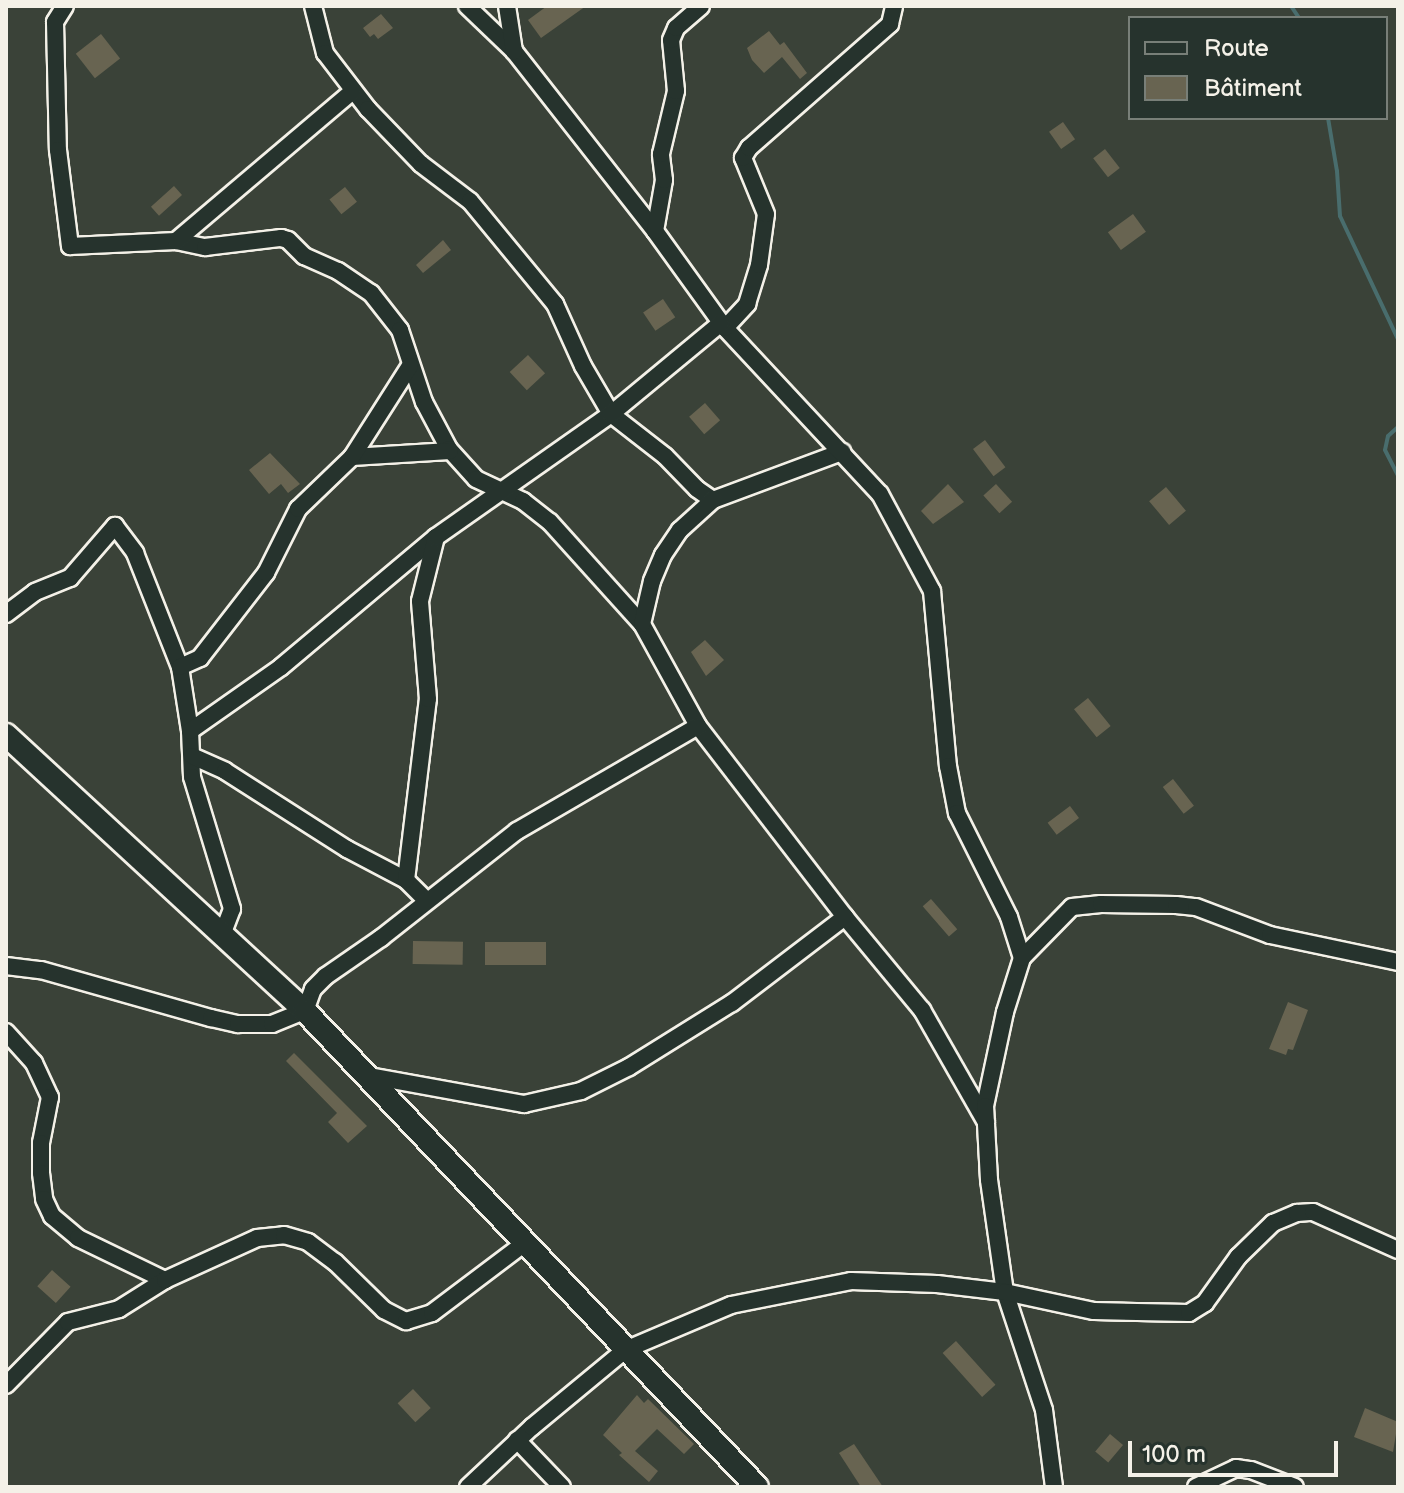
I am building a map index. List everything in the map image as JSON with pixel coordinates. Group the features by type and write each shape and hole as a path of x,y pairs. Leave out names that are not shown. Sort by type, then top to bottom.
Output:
{"street":[{"path":"65,6 55,22 58,150 70,246 176,241 205,247 274,237 288,240 304,256 338,271 371,293 400,330 424,402 450,451 476,479 535,508 642,624 698,726 845,917 922,1010 986,1123"},
{"path":"313,6 325,53 353,91 421,164 470,201 555,304 583,366 611,414 658,449 697,489 713,500"},
{"path":"467,6 514,51 655,231 723,326 880,494 932,591 948,766 957,813 1009,917 1022,958"},
{"path":"507,6 514,51"},
{"path":"655,231 664,180 661,154 676,91 671,40 676,28 701,6"},
{"path":"190,731 281,667 436,537 611,414 747,304 759,265 766,214 743,158 749,148 890,24 894,6"},
{"path":"176,241 353,91"},
{"path":"180,667 200,658 266,573 298,509 352,457 410,366"},
{"path":"352,457 450,451"},
{"path":"642,624 652,581 663,555 680,530 713,500 842,452"},
{"path":"6,614 35,592 70,578 115,526 143,568 180,667 190,731 192,777 232,909 222,935"},
{"path":"406,880 428,699 420,601 436,537"},
{"path":"6,966 41,970 238,1024 272,1024 305,1011 313,989 326,976 517,831 698,726"},
{"path":"6,735 305,1011 757,1487"},
{"path":"192,756 225,771 347,849 406,880 427,901"},
{"path":"1054,1487 1044,1410 1005,1292 989,1180 985,1106 1005,1012 1022,958 1072,907 1146,904 1196,907 1270,935 1398,962"},
{"path":"364,1075 524,1104 581,1091 629,1067 732,1003 845,917"},
{"path":"6,1032 34,1063 50,1097 41,1143 41,1173 44,1199 52,1216 78,1238 165,1280"},
{"path":"468,1487 517,1440 625,1350 731,1305 851,1281 937,1284 1005,1292 1094,1311 1189,1313 1205,1303 1238,1257 1273,1223 1297,1213 1313,1212 1398,1250"},
{"path":"6,1385 68,1322 119,1309 165,1280 257,1238 284,1235 308,1242 335,1262 384,1310 406,1321 432,1313 525,1243"},
{"path":"517,1440 562,1487"},
{"path":"1196,1487 1236,1468 1251,1470 1295,1487"}],"building":[{"path":"547,6 586,6 541,38 528,20"},
{"path":"381,14 393,28 378,39 374,34 370,37 363,28"},
{"path":"769,31 780,45 784,42 807,73 800,79 782,57 764,73 752,60 747,48"},
{"path":"101,34 120,58 95,78 76,54"},
{"path":"1063,122 1075,139 1061,149 1049,132"},
{"path":"1105,149 1120,168 1108,177 1093,158"},
{"path":"174,186 182,195 159,216 151,207"},
{"path":"345,187 357,202 341,214 329,200"},
{"path":"1133,214 1146,232 1121,250 1108,232"},
{"path":"443,240 451,250 423,273 416,265"},
{"path":"663,299 675,317 655,331 643,312"},
{"path":"528,355 545,373 527,390 510,372"},
{"path":"705,403 720,420 704,434 689,417"},
{"path":"985,440 1005,467 993,476 973,449"},
{"path":"270,453 300,484 288,493 281,484 269,494 249,470"},
{"path":"948,484 964,502 933,524 921,511"},
{"path":"996,484 1012,502 999,513 983,495"},
{"path":"1166,487 1186,511 1169,525 1149,501"},
{"path":"705,640 724,660 706,676 691,652"},
{"path":"1088,698 1111,726 1097,737 1074,709"},
{"path":"1173,779 1194,806 1184,814 1163,787"},
{"path":"1070,806 1079,818 1057,835 1048,823"},
{"path":"931,899 957,929 949,936 923,906"},
{"path":"413,941 463,942 463,965 413,964"},
{"path":"485,942 546,942 546,965 485,965"},
{"path":"1288,1002 1308,1010 1293,1050 1288,1049 1286,1055 1269,1049"},
{"path":"294,1053 367,1126 348,1143 328,1122 337,1113 286,1061"},
{"path":"52,1270 71,1287 56,1303 37,1286"},
{"path":"956,1341 995,1385 982,1397 943,1353"},
{"path":"413,1389 431,1408 415,1422 398,1403"},
{"path":"637,1395 644,1403 648,1399 694,1444 684,1454 657,1429 635,1451 658,1471 649,1482 619,1455 622,1453 603,1435"},
{"path":"1365,1408 1398,1422 1393,1452 1354,1437"},
{"path":"1110,1434 1123,1445 1108,1463 1095,1452"},
{"path":"854,1444 883,1487 861,1487 839,1453"}],"waterway":[{"path":"1291,6 1298,16"},
{"path":"1328,120 1337,171 1340,216 1398,339"},
{"path":"1398,427 1388,436 1385,450 1398,476"}]}
